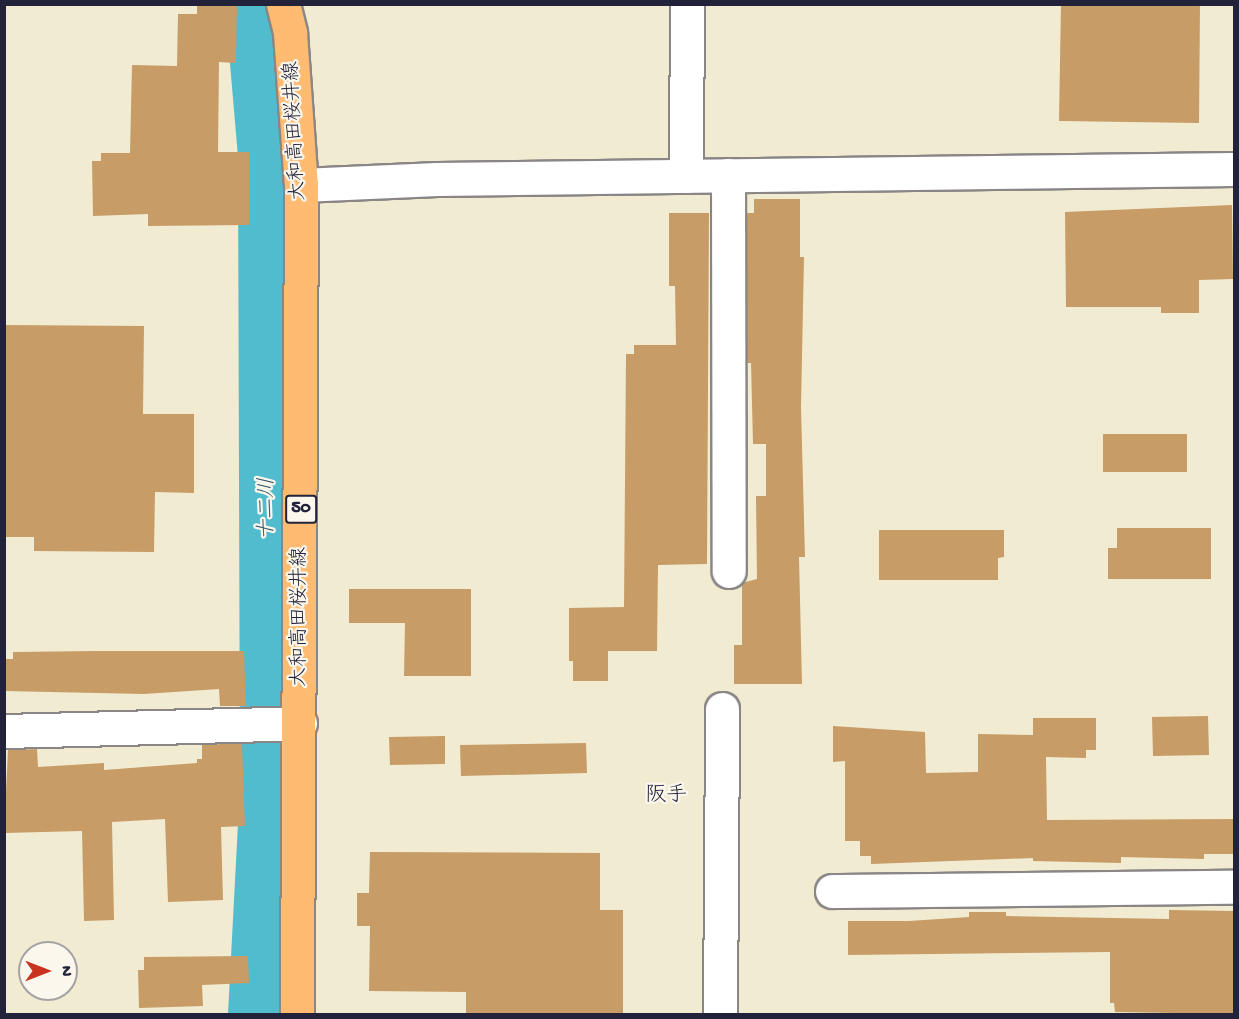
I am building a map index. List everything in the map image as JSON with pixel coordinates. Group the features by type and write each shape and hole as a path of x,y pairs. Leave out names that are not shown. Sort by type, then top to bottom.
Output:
{"main road":[{"name":"大和高田桜井線","path":"283,4 290,33 301,185 297,1014"}],"street":[{"path":"686,176 687,4"},
{"path":"301,185 728,175 1234,169"},
{"path":"728,175 729,571"},
{"path":"720,1014 722,709"},
{"path":"4,731 300,723"},
{"path":"832,891 1234,886"}],"building":[{"path":"197,4 237,4 236,63 219,62 218,152 249,152 249,225 148,226 148,214 93,216 92,161 101,161 101,153 130,153 132,65 177,66 178,14 197,14"},
{"path":"1061,4 1200,4 1199,123 1059,121"},
{"path":"754,199 800,199 800,257 804,257 801,407 805,557 799,557 802,684 734,684 734,645 742,645 742,583 757,579 756,496 766,496 766,444 753,444 751,363 747,363 747,213 754,213"},
{"path":"1232,205 1233,279 1199,280 1199,313 1161,313 1161,307 1066,307 1065,212"},
{"path":"669,213 709,213 707,564 658,565 657,651 608,651 608,681 573,681 573,661 569,661 569,608 624,607 626,354 634,354 634,345 676,345 675,286 669,286"},
{"path":"4,325 144,326 143,414 194,414 194,493 155,492 154,552 34,551 34,537 4,537"},
{"path":"1103,434 1187,434 1187,472 1103,472"},
{"path":"1117,528 1211,528 1211,579 1108,579 1108,548 1117,548"},
{"path":"879,530 1004,530 1004,557 998,558 998,580 879,580"},
{"path":"349,589 471,589 471,676 404,676 405,623 349,623"},
{"path":"244,651 246,706 220,706 219,689 144,694 4,691 4,659 13,659 13,652"},
{"path":"1208,716 1209,755 1153,756 1152,717"},
{"path":"1033,718 1096,718 1096,750 1086,750 1086,758 1046,757 1047,820 1234,819 1234,854 1204,854 1204,859 1121,857 1121,863 1033,861 1033,858 871,864 871,856 860,856 860,841 845,841 845,761 833,762 833,726 925,732 926,773 978,772 978,734 1033,735"},
{"path":"445,736 445,764 390,765 389,737"},
{"path":"242,743 245,826 221,827 223,900 168,902 165,819 112,822 114,920 84,921 82,831 4,833 8,750 37,749 38,767 104,763 104,770 197,763 197,759 202,759 202,745"},
{"path":"586,743 587,773 461,776 460,745"},
{"path":"370,852 600,853 600,910 623,910 623,1014 466,1014 466,992 369,991 370,926 357,926 357,893 369,893"},
{"path":"1169,910 1234,911 1234,1014 1115,1012 1114,1003 1110,1003 1110,952 848,955 848,921 909,921 969,917 969,912 1006,912 1006,916 1169,919"},
{"path":"248,956 249,983 202,985 203,1006 139,1008 138,970 144,970 144,957"}],"waterway":[{"name":"十二川","path":"255,4 268,157 270,786 258,1014"}],"district":[{"name":"阪手","path":"666,797"}]}
